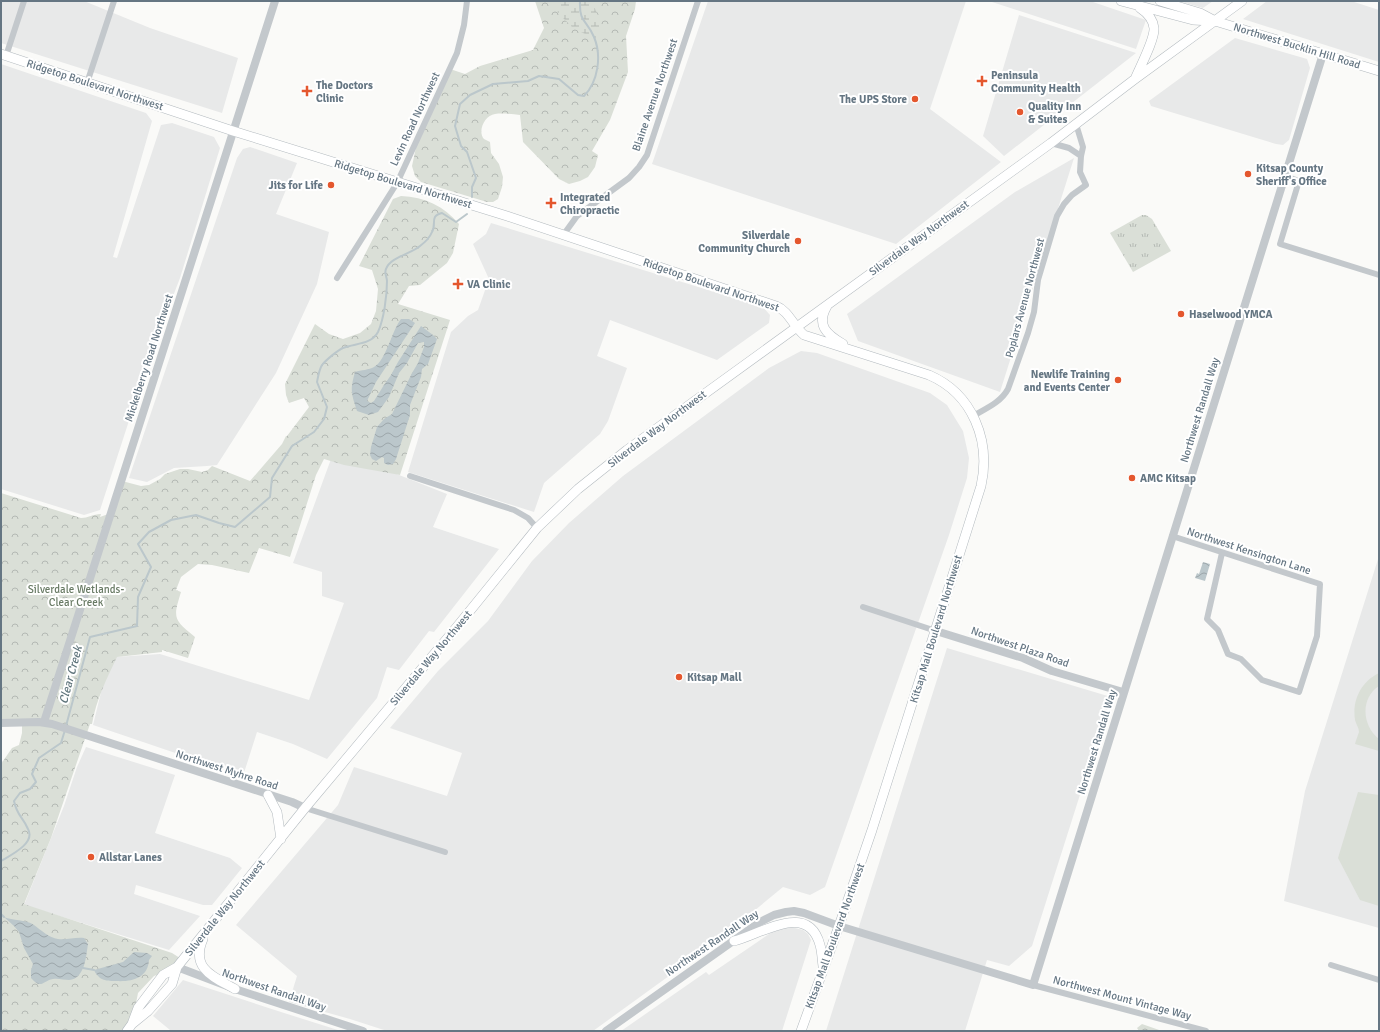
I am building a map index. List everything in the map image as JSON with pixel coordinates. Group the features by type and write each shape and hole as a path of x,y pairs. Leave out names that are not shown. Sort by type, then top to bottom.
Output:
{"main road":[{"name":"Northwest Bucklin Hill Road","path":"1121,1 1193,20 1215,21"},
{"name":"Northwest Bucklin Hill Road","path":"1160,1 1200,13 1215,21 1379,71"},
{"name":"Silverdale Way Northwest","path":"129,1028 148,1011 172,984 177,967 208,928 305,808 456,628 537,528 573,494 621,455 1076,124 1242,1"},
{"path":"1135,5 1147,13 1153,22 1154,30 1153,39 1135,79"},
{"name":"Ridgetop Boulevard Northwest","path":"4,55 233,131 500,213 776,306 784,310 796,328"},
{"path":"827,305 822,317 824,328 832,338 860,353"},
{"name":"Kitsap Mall Boulevard Northwest","path":"796,328 807,336 909,368 945,384 960,397 978,425 984,446 985,459 984,473 973,512 875,823 801,1031"},
{"path":"268,795 277,812 281,839"},
{"path":"734,941 747,938 787,922 804,924 815,933 821,946 823,969"},
{"path":"208,928 200,946 199,956 201,965 208,973 235,989"}],"street":[{"path":"4,55 24,1"},
{"path":"87,83 114,1"},
{"name":"Mickelberry Road Northwest","path":"44,722 275,1"},
{"name":"Levin Road Northwest","path":"337,278 397,182 457,53 464,25 467,1"},
{"name":"Blaine Avenue Northwest","path":"564,234 578,216 629,178 647,155 698,1"},
{"name":"Northwest Randall Way","path":"606,1031 760,922 774,915 794,911 1033,985 1323,54"},
{"name":"Poplars Avenue Northwest","path":"973,416 994,404 1004,396 1012,380 1034,312 1038,280 1057,216 1064,204 1072,195 1086,185 1080,172 1080,156 1083,147 1076,124"},
{"path":"1050,143 1069,148 1080,156"},
{"path":"1285,176 1299,181 1280,244 1379,275"},
{"path":"410,476 514,510 528,518 537,528"},
{"name":"Northwest Kensington Lane","path":"1172,536 1320,584 1317,636 1299,692 1262,680 1241,659 1228,654 1218,630 1207,619 1222,553"},
{"name":"Northwest Plaza Road","path":"863,607 1023,658 1052,671 1124,692"},
{"name":"Northwest Myhre Road","path":"1,722 44,722 60,726 305,808 445,852"},
{"path":"1331,965 1379,980"},
{"name":"Northwest Randall Way","path":"177,967 235,989 363,1031"},
{"name":"Northwest Mount Vintage Way","path":"1033,985 1206,1031"}],"shaded area":[{"path":"1,1 84,1 150,28 238,58 222,113 1,43"},
{"path":"708,1 966,1 930,109 1001,162 896,244 652,164"},
{"path":"989,1 1090,1 1146,20 1136,49"},
{"path":"1178,1 1213,1 1203,8"},
{"path":"1267,1 1351,1 1379,10 1379,62 1243,19"},
{"path":"1019,15 1136,53 1004,156 983,136"},
{"path":"1235,38 1307,59 1310,68 1289,140 1283,145 1151,106 1149,101"},
{"path":"1,64 146,113 152,121 113,257 117,258 161,125 172,123 214,137 220,148 180,278 150,356 100,510 84,515 1,489"},
{"path":"250,147 297,163 276,214 329,232 317,284 276,373 217,465 174,468 147,482 129,478 237,158 243,149"},
{"path":"1074,158 1000,392 858,341 847,314 1015,192"},
{"path":"491,223 763,307 770,315 769,323 717,360 610,320 597,356 627,368 608,421 600,434 544,483 534,512 408,472 451,332 468,316 478,310 489,279 473,244 486,234"},
{"path":"801,351 817,353 930,393 947,405 963,431 969,458 967,478 949,535 825,887 810,895 783,887 720,939 593,1031 387,1031 289,1002 297,976 236,925 338,805 354,767 447,796 462,753 390,728 438,671 488,621 532,561 569,523 623,476 769,368"},
{"path":"331,459 389,471 447,494 433,527 499,549 434,632 429,631 399,670 387,667 377,698 327,759 293,744 257,732 243,776 93,725 108,664 116,657 160,654 309,700 344,603 322,596 322,572 293,563"},
{"path":"1379,556 1379,928 1284,901 1305,791"},
{"path":"947,648 1111,697 1032,946 1009,966 987,960 965,1031 826,1031"},
{"path":"86,747 175,775 155,833 230,858 242,868 212,905 203,905 136,885 134,894 200,916 169,950 24,905"},
{"path":"783,927 803,930 808,934 811,940 782,1031 621,1031 706,972 709,975 775,930"},
{"path":"183,980 341,1031 173,1031 153,1016"}],"green space":[{"path":"535,1 636,1 635,9 626,36 628,72 610,120 592,151 598,155 595,167 588,177 580,181 569,184 559,179 523,142 520,115 498,114 491,115 485,120 481,132 484,139 490,142 491,153 499,164 503,177 502,187 498,199 493,202 487,202 421,182 415,176 412,166 418,138 450,69 465,74 480,66 533,50 544,28"},
{"path":"555,1 590,1 596,11 601,28 601,31 595,39 573,28 558,13"},
{"name":"Silverdale Wetlands- Clear Creek","path":"401,196 418,198 440,207 459,224 453,253 447,263 420,285 409,286 398,304 450,320 400,475 344,465 324,459 316,475 290,557 259,548 249,573 212,565 198,564 181,577 176,590 181,592 176,613 177,618 182,626 195,637 188,658 162,650 162,652 117,657 99,698 92,724 90,724 51,838 24,904 172,953 183,960 177,967 154,976 138,993 132,1024 127,1031 1,1031 1,764 12,748 19,745 22,733 22,723 1,723 1,493 81,518 101,514 100,517 111,513 122,481 141,486 149,485 160,479 165,474 180,469 202,472 208,470 212,466 250,481 282,444 286,436 309,407 304,398 289,403 286,395 285,384 315,324 329,334 343,339 360,333 371,324 376,311 378,289 372,270 359,266 393,199"},
{"path":"1142,215 1146,215 1152,219 1171,251 1133,272 1110,233"},
{"path":"1379,673 1379,686 1373,691 1369,698 1366,705 1366,712 1369,727 1379,739 1379,751 1355,744 1359,729 1354,713 1359,692 1367,681"},
{"path":"1358,792 1379,795 1379,906 1360,900 1338,858"},
{"path":"1142,1024 1162,1031 1139,1031 1137,1028"}],"water":[{"path":"401,319 409,319 415,323 376,382 367,401 371,403 374,401 421,326 437,339 428,364 422,369 421,377 410,405 410,415 396,459 393,464 388,465 384,463 384,458 382,457 376,461 372,459 370,455 371,447 377,427 384,419 392,414 418,363 424,347 424,342 418,343 407,363 399,373 389,397 378,412 369,415 357,411 352,395 352,383 355,372 370,369 378,364 382,359"},
{"path":"1203,562 1210,564 1205,581 1195,578 1197,573 1199,574"},
{"path":"4,917 30,923 55,938 84,938 88,944 82,971 74,979 53,979 42,984 35,982 31,978 33,964 24,948 19,932"},
{"path":"134,952 147,953 152,956 149,960 146,971 138,978 128,981 108,981 100,978 94,971 123,962"}],"waterway":[{"name":"Clear Creek","path":"472,197 472,187 476,178 467,152 461,146 455,126 460,104 470,95 493,84 528,81 539,76 559,79 578,95 584,96 593,84 597,68 598,52 594,37 582,18 580,1"},
{"name":"Clear Creek","path":"66,726 90,637 137,626 138,597 151,567 138,544 149,532 171,520 196,515 235,527 270,497 272,478 292,446 314,432 324,419 327,407 317,382 322,365 332,355 341,349 367,341 378,332 385,307 387,281 385,272 388,265 392,261 416,249 425,242 432,232 434,218 438,214 442,213 456,222 467,214"},
{"name":"Clear Creek","path":"1,861 16,852 26,844 29,839 30,834 18,813 14,801 20,793 30,789 36,782 32,774 39,758 61,743 65,730"},
{"path":"1,914 4,917"},
{"path":"83,968 94,970"}],"place":[{"name":"Peninsula Community Health","path":"982,81"},
{"name":"The Doctors Clinic","path":"307,91"},
{"name":"The UPS Store","path":"915,99"},
{"name":"Quality Inn & Suites","path":"1020,112"},
{"name":"Kitsap County Sheriff's Office","path":"1248,174"},
{"name":"Jits for Life","path":"331,185"},
{"name":"Integrated Chiropractic","path":"551,203"},
{"name":"Silverdale Community Church","path":"798,241"},
{"name":"VA Clinic","path":"458,284"},
{"name":"Haselwood YMCA","path":"1181,314"},
{"name":"Newlife Training and Events Center","path":"1118,380"},
{"name":"AMC Kitsap","path":"1132,478"},
{"name":"Kitsap Mall","path":"679,677"},
{"name":"Allstar Lanes","path":"91,857"}]}
